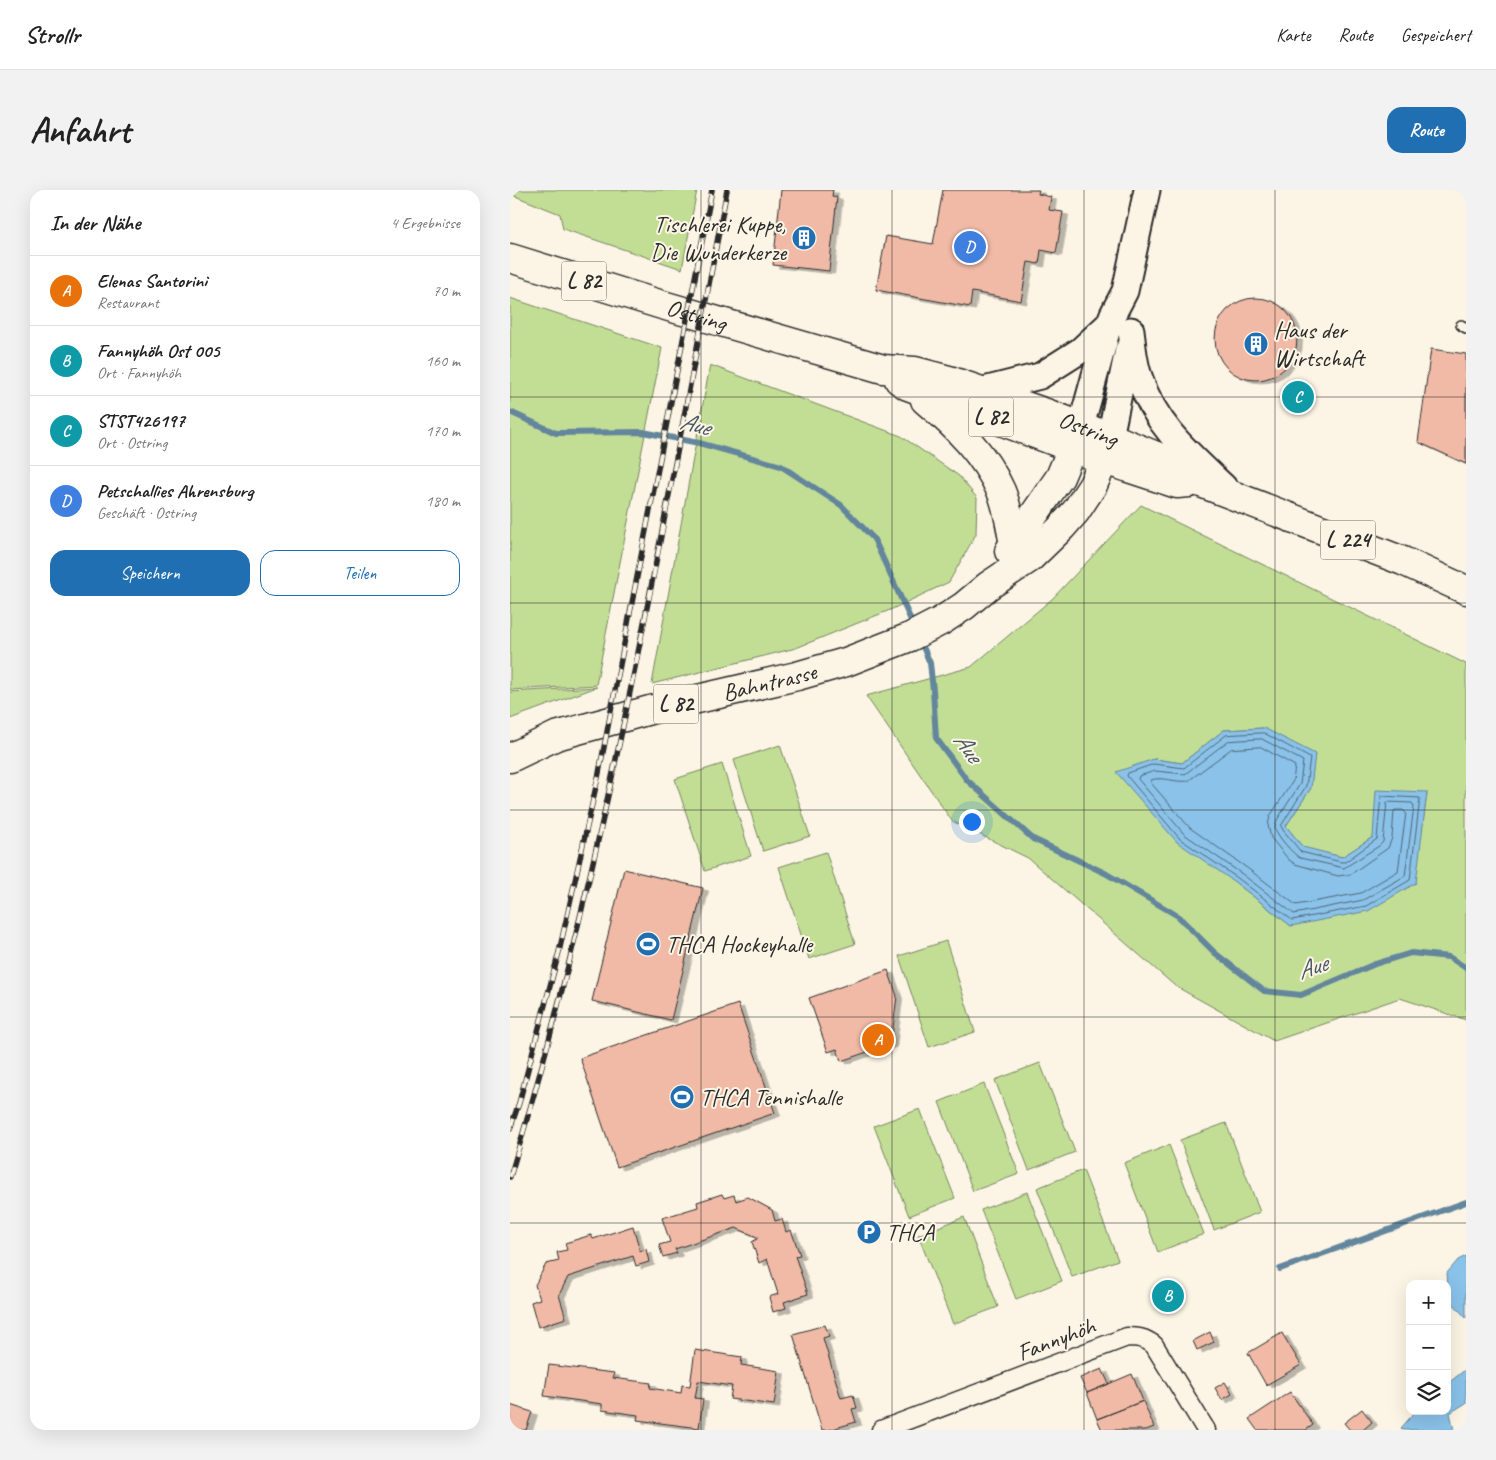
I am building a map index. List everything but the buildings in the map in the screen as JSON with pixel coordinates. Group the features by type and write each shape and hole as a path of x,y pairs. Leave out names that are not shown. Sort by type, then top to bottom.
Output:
{"main road":[{"path":"1147,190 1125,291 1113,314 1135,359 1139,378 1154,412 1172,436 1235,497"},
{"name":"Ostring","path":"510,258 659,304 883,369 915,371 980,390 1077,436 1107,448 1178,484 1200,483 1403,561 1466,590"},
{"path":"980,390 1040,376 1120,327"},
{"path":"1077,436 1120,327"},
{"path":"1107,448 1120,392 1120,327"},
{"name":"Ostring","path":"883,369 908,386 1030,432 1077,436"},
{"name":"L 82","path":"908,386 955,425 968,439 989,468 1002,492 1014,544"},
{"name":"Bahntrasse","path":"988,586 1060,477 1077,436"},
{"name":"Bahntrasse","path":"510,758 556,736 650,710 797,676 846,662 941,621 1030,558 1062,527 1076,511 1093,485 1107,448"}],"street":[{"name":"Fannyhöh","path":"881,1430 1127,1337 1137,1337 1147,1340 1154,1345 1206,1430"}],"green space":[{"path":"510,190 697,190 682,269 563,229 560,214 510,194"},
{"path":"510,298 662,348 596,685 510,690"},
{"path":"710,365 901,436 959,476 977,498 976,534 949,582 890,610 796,648 652,684"},
{"path":"1141,505 1466,664 1466,1020 1400,998 1274,1041 1175,986 1028,858 952,821 866,696 971,667 1052,599","holes":["1264,728 1311,788 1286,826 1303,848 1342,857 1373,837 1427,793 1422,829 1291,926 1236,883 1154,759 1182,763 1224,730"]},
{"path":"597,687 510,719 510,692"},
{"path":"780,745 810,836 763,851 734,760"},
{"path":"722,764 751,856 705,871 675,779"},
{"path":"826,852 855,944 809,959 779,867"},
{"path":"946,941 975,1032 929,1047 899,956"},
{"path":"1040,1063 1075,1152 1029,1170 995,1080"},
{"path":"984,1084 1019,1174 973,1191 939,1102"},
{"path":"920,1109 955,1198 909,1216 874,1126"},
{"path":"1226,1123 1260,1212 1214,1230 1180,1140"},
{"path":"1169,1145 1204,1234 1158,1252 1124,1163"},
{"path":"1083,1170 1118,1260 1072,1277 1037,1188"},
{"path":"1027,1192 1062,1281 1016,1299 981,1210"},
{"path":"964,1217 998,1307 953,1324 918,1235"}],"water":[{"path":"1264,728 1315,754 1311,788 1286,826 1303,847 1342,857 1373,837 1376,790 1427,792 1416,883 1368,911 1291,926 1236,883 1177,842 1116,772 1154,759 1182,763 1224,730"},
{"path":"1466,1256 1466,1318 1451,1301 1451,1280 1448,1280 1447,1273 1458,1260"},
{"path":"1466,1369 1466,1403 1451,1412 1451,1381"},
{"path":"1412,1415 1450,1415 1454,1430 1403,1430 1401,1428"}],"waterway":[{"name":"Aue","path":"510,412 556,433 643,432 699,443 781,466 841,505 874,539 915,629"},
{"name":"Aue","path":"920,640 930,663 936,738 967,780 1033,839 1105,873 1178,916 1215,953 1264,991 1301,995 1375,964 1411,953 1449,957 1466,968"},
{"path":"1280,1269 1466,1202"}],"railway":[{"path":"510,1129 519,1103 559,952 599,773 712,190"},
{"path":"510,1177 545,1055 605,810 656,563 727,190"}],"place":[{"name":"Tischlerei Kuppe, Die Wunderkerze","path":"804,238"},
{"name":"Petschallies Ahrensburg","path":"970,247"},
{"name":"Haus der Wirtschaft","path":"1256,344"},
{"name":"STST426197","path":"1298,397"},
{"name":"THCA Hockeyhalle","path":"648,944"},
{"name":"Elenas Santorini","path":"878,1040"},
{"name":"THCA Tennishalle","path":"682,1097"},
{"name":"THCA","path":"869,1232"},
{"name":"Fannyhöh Ost 005","path":"1168,1296"}]}
